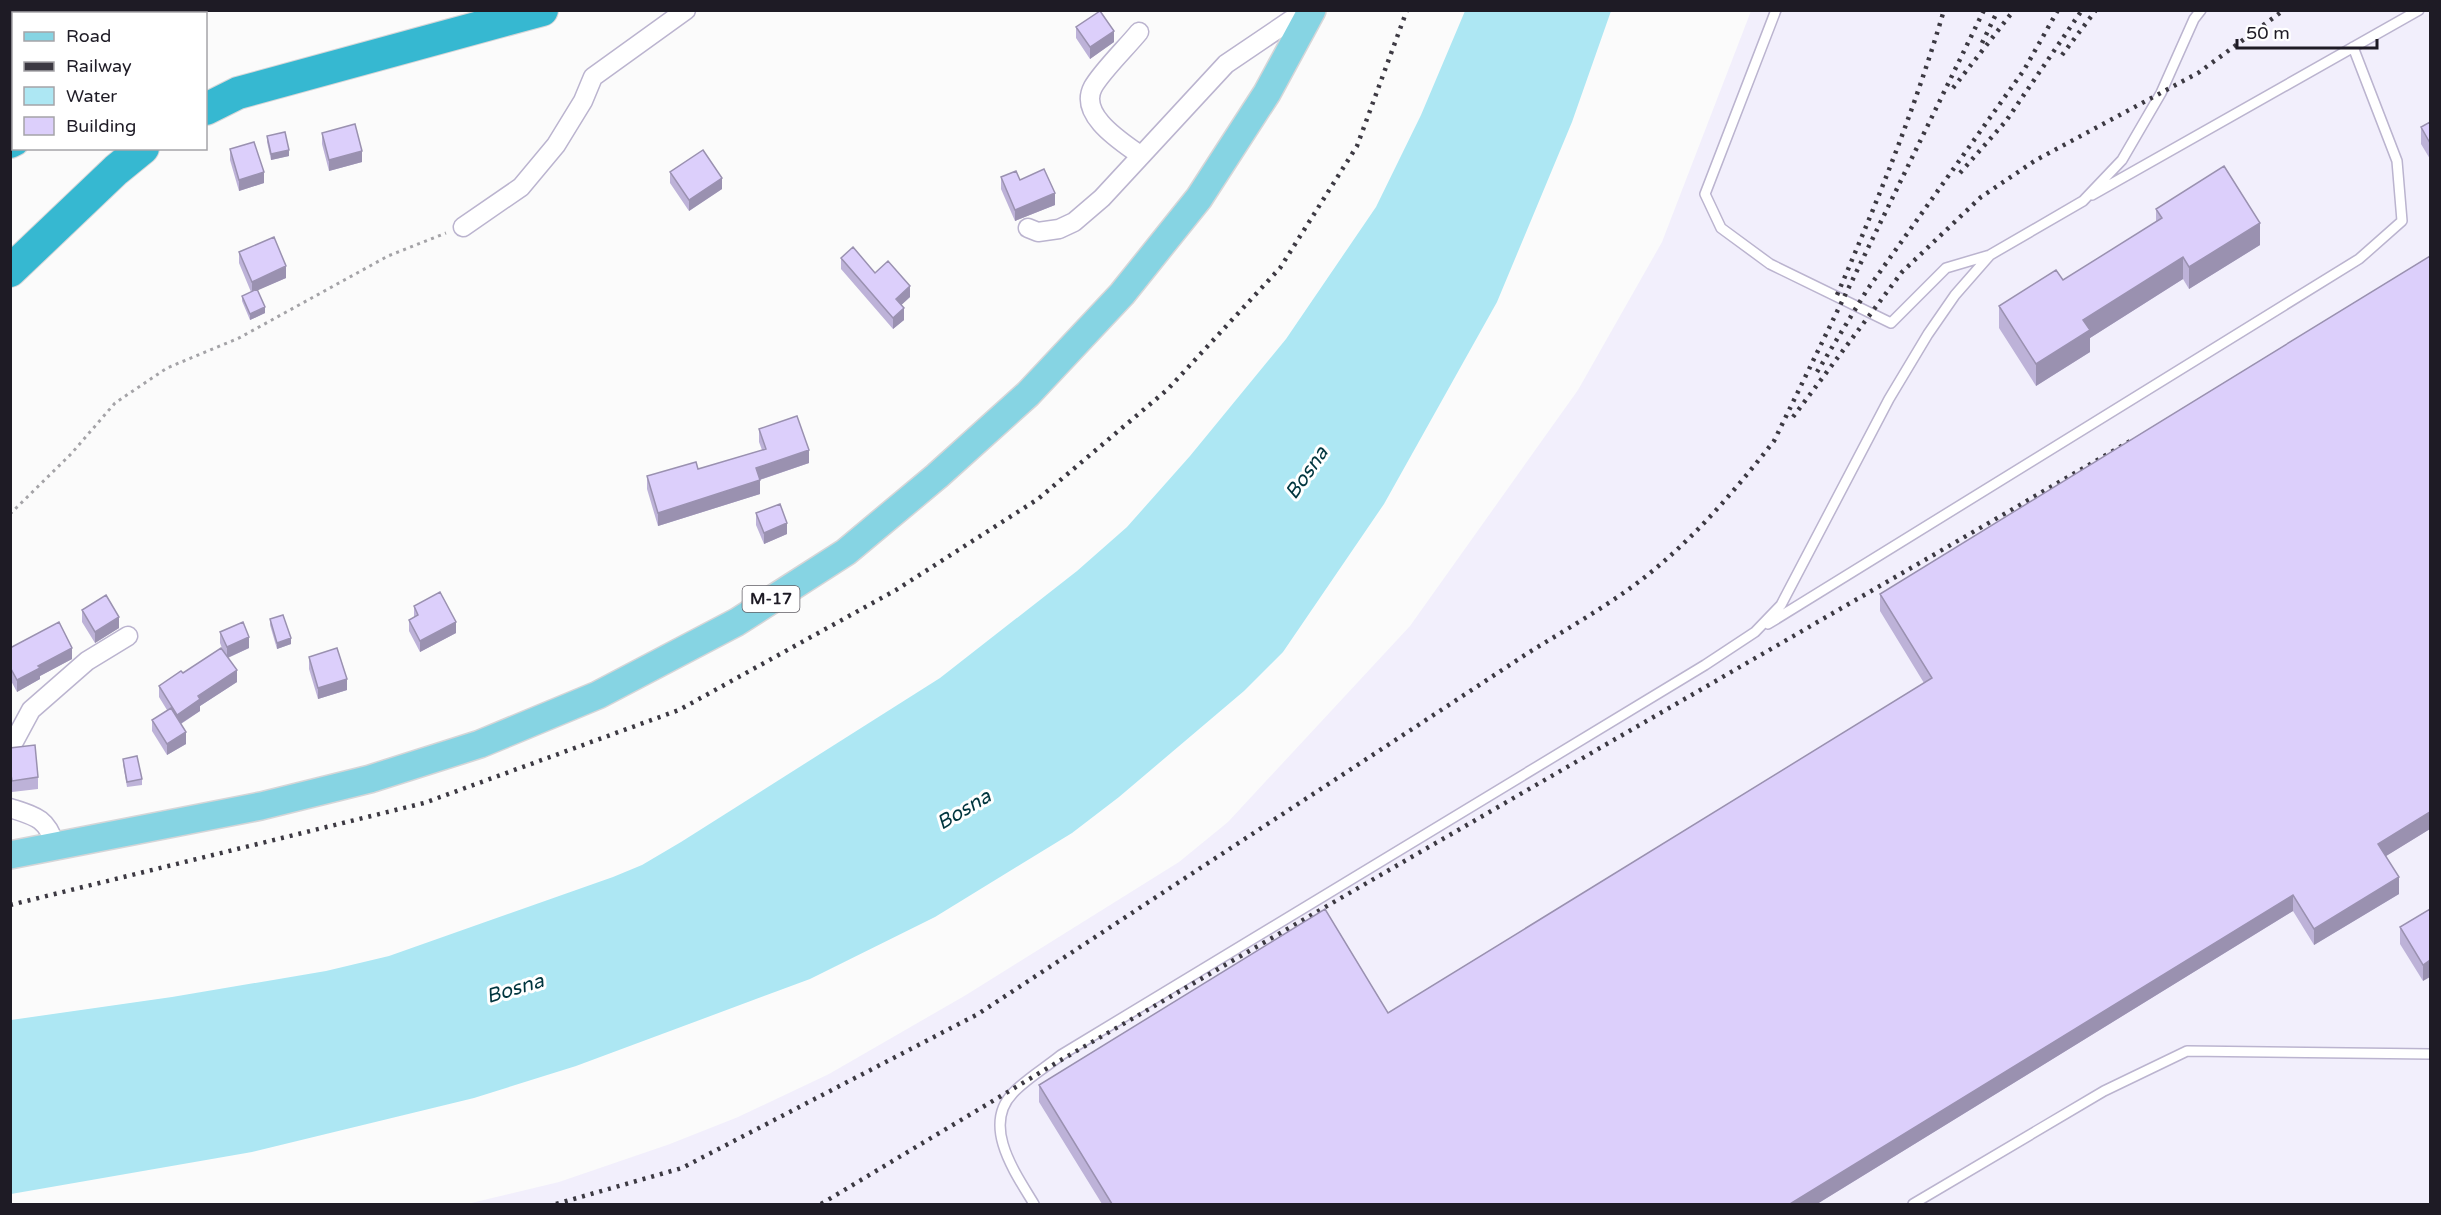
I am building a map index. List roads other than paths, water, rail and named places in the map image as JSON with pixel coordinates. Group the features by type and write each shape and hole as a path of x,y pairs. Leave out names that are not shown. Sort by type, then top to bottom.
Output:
{"highway":[{"path":"207,108 238,93 260,86 542,10"},
{"path":"10,271 141,150"}],"main road":[{"name":"M-17","path":"10,855 261,806 370,779 480,744 618,684 737,621 846,552 938,476 1028,394 1122,294 1199,198 1267,93 1307,19"}],"street":[{"path":"463,227 521,187 556,145 583,101 593,77 686,10"},
{"path":"1028,228 1038,232 1059,229 1074,222 1102,198 1226,63 1291,20 1307,19"},
{"path":"1139,32 1093,88 1090,101 1102,125 1140,156"},
{"path":"10,750 31,710 87,661 128,636"},
{"path":"10,808 36,817 43,822 51,830 55,845"}],"lane":[{"path":"1776,10 1705,194 1721,228 1770,264 1891,323 1946,268 1990,255 2419,10"},
{"path":"2083,201 2122,160 2161,93 2193,19 2201,10"},
{"path":"1034,1204 1010,1164 999,1134 1003,1110 1011,1095 1061,1055 1705,665 2359,258 2402,221 2397,161 2353,47"},
{"path":"1755,632 1781,605 1889,399 1928,334 1955,295 1990,255"},
{"path":"1913,1204 2104,1091 2187,1051 2430,1054"}],"water":[{"name":"Bosna","path":"1465,11 1611,11 1572,122 1497,302 1384,504 1283,652 1244,691 1119,797 1072,833 935,917 810,979 576,1066 474,1098 252,1152 11,1194 11,1020 172,997 326,971 389,956 642,865 940,678 1077,571 1127,527 1190,456 1286,339 1376,207 1421,115"}],"railway":[{"path":"10,905 424,803 679,710 896,590 1038,499 1168,389 1280,268 1357,146 1407,10"},
{"path":"1837,295 1895,154 1944,10"},
{"path":"556,1204 682,1168 978,1014 1647,576 1721,505 1774,441 1984,10"},
{"path":"1982,43 1998,10"},
{"path":"1953,88 2014,10"},
{"path":"1817,372 1867,290 2024,70 2058,10"},
{"path":"1960,173 2006,121 2082,10"},
{"path":"2062,55 2096,10"},
{"path":"1793,417 1902,272 1981,197 2036,160 2198,73 2284,10"},
{"path":"821,1204 1061,1060 2132,440"}]}
